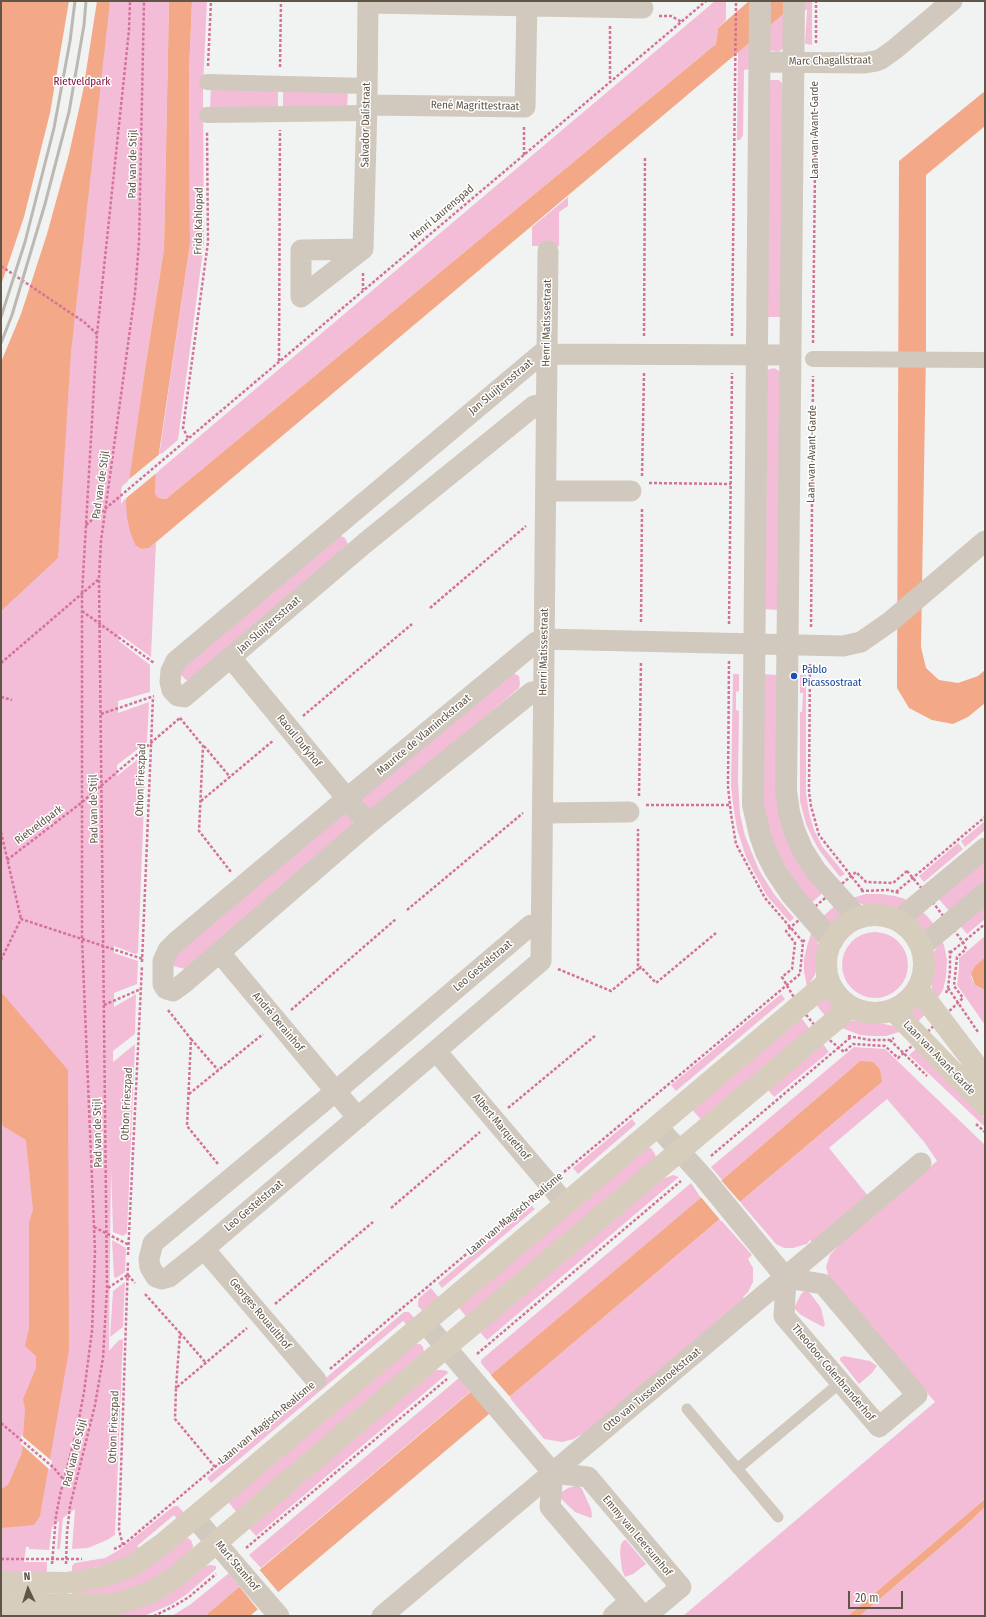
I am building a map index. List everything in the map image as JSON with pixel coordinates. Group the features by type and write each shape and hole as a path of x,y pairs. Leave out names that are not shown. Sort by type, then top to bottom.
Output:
{"main road":[{"path":"882,915 898,920 912,931 921,947 924,973 918,989 907,1002 893,1010 880,1013 867,1013 851,1007 837,996 829,981 826,957 832,941 846,925 858,918 882,915"},
{"path":"1,1582 59,1582 98,1578 132,1566 164,1543 829,981"},
{"name":"Laan van Avant-Garde","path":"918,989 985,1077"},
{"path":"1,1605 114,1605 152,1592 177,1576 446,1347 851,1007"},
{"name":"Laan van Avant-Garde","path":"893,1010 985,1105"}],"street":[{"path":"760,1 752,790 755,819 766,852 775,870 791,894 832,941"},
{"name":"Marc Chagallstraat","path":"759,62 863,63 881,59 952,1"},
{"path":"368,2 527,3 643,8"},
{"name":"Salvador Dalístraat","path":"363,249 368,2"},
{"name":"René Magrittestraat","path":"367,101 525,107 527,3"},
{"name":"Laan van Avant-Garde","path":"794,6 786,791 789,812 794,830 803,851 816,871 858,918"},
{"path":"207,82 280,85 367,101"},
{"path":"207,115 280,114 367,101"},
{"name":"Henri Matissestraat","path":"541,961 548,251"},
{"name":"Jan Sluijtersstraat","path":"163,682 176,661 541,354 790,355"},
{"path":"813,360 985,360"},
{"name":"Jan Sluijtersstraat","path":"163,682 231,658 365,543 534,406 546,403"},
{"path":"546,500 636,499"},
{"path":"344,519 365,543"},
{"path":"544,640 843,646 861,642 891,621 985,541"},
{"name":"Maurice de Vlaminckstraat","path":"163,970 168,950 177,941 536,642 544,640"},
{"name":"Raoul Dufyhof","path":"231,658 368,824"},
{"path":"163,970 163,984 166,989 173,991 184,984 368,824 532,692 543,690"},
{"path":"543,805 635,815"},
{"path":"898,920 985,848"},
{"path":"921,947 985,893"},
{"name":"Leo Gestelstraat","path":"541,924 531,925 336,1091 153,1243 149,1259 150,1267 156,1277 162,1279 168,1277 204,1248 541,961"},
{"name":"André Derainhof","path":"220,952 336,1091"},
{"name":"Albert Marquethof","path":"436,1050 565,1203"},
{"path":"336,1091 358,1118"},
{"path":"657,1126 681,1151 786,1278"},
{"name":"Otto van Tussenbroekstraat","path":"382,1616 921,1163"},
{"name":"Georges Rouaulthof","path":"204,1248 316,1380"},
{"name":"Theodoor Colenbranderhof","path":"786,1278 823,1284 917,1395 879,1427 784,1316 786,1278"},
{"path":"425,1323 552,1472 550,1507 636,1609 613,1616"},
{"name":"Emmy van Leersumhof","path":"552,1472 588,1477 681,1587 646,1616"},
{"name":"Mart Stamhof","path":"194,1517 276,1612"}],"lane":[{"path":"737,1469 841,1382"},
{"path":"687,1409 778,1518"}],"path":[{"name":"Pad van de Stijl","path":"59,1582 52,1559 56,1516 63,1478 77,1428 84,1392 92,1332 95,1272 82,939 82,594 97,334 129,30 130,1"},
{"name":"Pad van de Stijl","path":"59,1582 66,1559 70,1506 97,1397 103,1358 107,1288 100,714 100,541 135,292 139,242 144,1"},
{"path":"207,82 211,1"},
{"path":"280,85 281,1"},
{"name":"Henri Laurenspad","path":"86,525 706,1"},
{"path":"735,58 736,1"},
{"name":"Laan van Avant-Garde","path":"816,1 809,792 811,806 819,835 864,891"},
{"path":"610,7 610,82"},
{"path":"524,155 525,107"},
{"path":"279,362 280,114"},
{"name":"Frida Kahlopad","path":"188,438 183,428 208,242 207,115"},
{"path":"645,157 642,483 731,484"},
{"path":"1,266 84,322 97,334"},
{"path":"636,499 641,642 635,815 638,969"},
{"path":"430,608 546,500"},
{"path":"1,663 99,578"},
{"path":"82,610 100,623 163,682 184,715 180,718 230,777"},
{"path":"200,801 412,624"},
{"path":"100,714 163,682"},
{"name":"Othon Frieszpad","path":"123,1545 118,1530 151,744 163,682"},
{"path":"1,697 12,700"},
{"name":"Rietveldpark","path":"7,860 81,803 180,718"},
{"path":"204,746 199,831 243,886"},
{"path":"407,910 543,805"},
{"path":"635,815 730,805"},
{"path":"837,895 864,891 888,890 896,892 985,817"},
{"name":"Rietveldpark","path":"1,832 21,919"},
{"path":"907,871 950,923 963,942 966,949 957,957 954,986 963,998 938,1014 916,1035 898,1058 885,1046 853,1044 844,1052 838,1048 825,1028 804,1002 787,985 782,977 792,969 795,943 786,931 811,917 837,895 856,872 866,882 893,883 907,871"},
{"path":"804,1002 800,974 803,942 811,917"},
{"path":"1,960 21,919 142,959 163,970 141,989 104,1005"},
{"path":"950,953 985,924"},
{"path":"541,961 612,991 641,967 656,983 716,933"},
{"name":"Laan van Magisch Realisme","path":"111,1551 123,1545 316,1380 800,974"},
{"path":"938,1014 948,988 980,1035"},
{"path":"141,989 147,993"},
{"path":"165,1006 218,1070"},
{"path":"825,1028 851,1037 890,1040 916,1035"},
{"path":"154,1616 189,1597 231,1561 466,1370 700,1174 851,1037"},
{"path":"191,1038 187,1126 230,1179"},
{"path":"176,1388 373,1222"},
{"path":"94,1227 129,1245"},
{"path":"107,1288 128,1274 150,1267"},
{"path":"128,1274 138,1286"},
{"path":"143,1292 206,1363"},
{"path":"180,1333 175,1419 214,1467"},
{"path":"1,1423 54,1468 63,1478"},
{"path":"1,1559 86,1558"}],"green space":[{"name":"Rietveldpark","path":"1,1 169,1 164,249 145,369 130,480 122,486 121,493 121,504 127,496 135,545 141,549 149,548 156,542 151,657 119,634 119,641 150,665 150,692 118,701 118,713 149,702 147,742 117,765 117,776 144,754 146,754 138,953 135,954 114,946 114,953 138,961 137,984 114,993 114,1007 136,994 135,1034 113,1051 113,1062 135,1044 127,1233 123,1236 113,1232 111,1169 109,1351 119,1340 123,1339 115,1535 88,1548 72,1549 75,1509 63,1518 60,1549 57,1549 59,1521 52,1527 49,1550 29,1549 29,1547 26,1547 24,1562 47,1562 46,1616 1,1616"},
{"path":"192,1 207,1 203,86 204,243 178,440 159,456 190,244 189,73"},
{"path":"715,1 726,1 726,20 718,28 716,44 166,499 158,498 155,493 156,473"},
{"path":"799,1 812,1 812,45 805,43 807,10 799,9"},
{"path":"786,12 784,48 778,52 769,50 764,30"},
{"path":"750,42 751,69 744,70 743,135 740,140 737,140 738,52"},
{"path":"771,80 779,80 782,83 783,317 762,317 768,82"},
{"path":"211,87 278,90 278,109 210,109"},
{"path":"283,90 348,91 347,109 283,108"},
{"path":"568,197 568,206 559,212 559,246 532,246 532,227"},
{"path":"774,368 782,375 781,610 758,609 766,370"},
{"path":"339,535 345,538 348,544 195,679 186,680 181,675 182,662"},
{"path":"511,672 519,676 519,688 377,808 374,810 365,808 360,796"},
{"path":"733,674 739,674 739,691 736,692 736,710 739,711 738,781 740,814 745,836 759,870 774,894 794,918 790,922 767,896 746,857 737,829 731,786"},
{"path":"759,674 780,675 778,753 825,891 809,905 765,832"},
{"path":"800,675 806,675 806,793 809,813 814,830 822,846 845,874 840,877 819,850 813,839 806,824 800,801 800,712 802,712 803,693 800,693"},
{"path":"345,813 352,816 353,826 185,969 173,966 173,952"},
{"path":"985,821 985,830 965,847 961,841"},
{"path":"958,843 963,849 924,882 919,876"},
{"path":"985,856 985,884 951,913 937,897"},
{"path":"866,894 895,896 905,899 908,903 895,908 866,906 852,898"},
{"path":"985,900 985,919 967,934 958,923"},
{"path":"837,904 846,915 830,929 821,918"},
{"path":"921,910 935,926 925,935 912,918"},
{"path":"812,931 815,932 818,943 818,957 815,975 807,987 804,971 804,959"},
{"path":"875,932 888,934 898,942 906,952 908,965 906,978 898,988 888,996 875,998 862,996 852,988 844,978 842,965 844,952 852,942 862,934"},
{"path":"985,936 985,957 975,966 971,977 975,985 985,990 985,1025 957,985 959,958"},
{"path":"941,940 944,945 947,960 946,977 943,990 937,999 932,989 931,976 934,952"},
{"path":"823,992 837,1009 827,1017 814,1001"},
{"path":"781,994 785,999 676,1091 671,1085"},
{"path":"920,1002 929,1011 914,1025 906,1014"},
{"path":"798,1013 811,1031 703,1122 689,1106"},
{"path":"863,1020 894,1026 900,1030 899,1032 886,1036 873,1036 860,1035 842,1028 849,1021"},
{"path":"820,1040 829,1052 774,1097 765,1086"},
{"path":"854,1047 885,1049 985,1145 985,1499 848,1616 683,1616 935,1402 829,1278 826,1267 830,1255 841,1243 937,1161 925,1143 887,1099 829,1148 869,1197 815,1245 810,1240 807,1244 793,1248 784,1248 776,1244 740,1202 882,1082 860,1061 722,1180 711,1167"},
{"path":"918,1047 980,1110 985,1119 985,1127 909,1055"},
{"path":"632,1119 636,1124 578,1174 573,1168"},
{"path":"645,1147 651,1148 656,1158 469,1320 455,1303"},
{"path":"673,1175 679,1177 487,1340 478,1330 657,1181"},
{"path":"691,1183 701,1198 491,1375 481,1363 481,1360"},
{"path":"531,1205 535,1209 442,1288 438,1283"},
{"path":"720,1219 752,1255 748,1259 753,1268 753,1282 748,1292 743,1297 747,1302 583,1440 580,1435 574,1439 562,1442 544,1439 509,1397"},
{"path":"112,1240 126,1248 125,1272 116,1278 114,1277"},
{"path":"125,1282 123,1327 110,1337 113,1291"},
{"path":"431,1288 440,1299 423,1311 418,1306 419,1298"},
{"path":"807,1289 821,1308 825,1325 823,1327 801,1315 794,1308 801,1294"},
{"path":"404,1312 409,1312 416,1320 408,1326 403,1321 211,1483 207,1478"},
{"path":"414,1344 420,1344 423,1347 424,1352 238,1514 225,1498"},
{"path":"844,1356 870,1361 877,1366 872,1373 859,1384 840,1360 840,1358"},
{"path":"430,1371 447,1371 448,1373 256,1536 246,1525"},
{"path":"459,1378 470,1392 261,1568 249,1555"},
{"path":"578,1485 582,1489 591,1509 591,1518 575,1512 557,1495 568,1488"},
{"path":"174,1506 178,1506 185,1514 178,1520 174,1515 137,1546 141,1551 129,1559 72,1573 72,1566 75,1563 105,1558 119,1550"},
{"path":"985,1507 985,1616 860,1616 964,1527"},
{"path":"186,1537 191,1540 193,1546 192,1552 167,1574 123,1595 72,1600 72,1587"},
{"path":"624,1540 626,1540 646,1564 633,1574 625,1577 622,1570 620,1553 621,1544"},
{"path":"210,1565 216,1566 216,1569 187,1594 172,1604 144,1616 71,1616 195,1568"},
{"path":"229,1573 240,1587 205,1616 172,1616 191,1604"}],"shaded area":[{"path":"1,1 110,1 71,352 58,558 1,611"},
{"path":"169,1 192,1 189,73 190,244 156,473 155,493 158,498 166,499 716,44 718,28 749,1 799,1 149,548 141,549 135,545 130,531 126,503 164,249"},
{"path":"985,91 985,126 926,175 926,353 921,647 926,668 939,680 958,683 978,676 985,670 985,703 968,717 953,724 932,720 909,708 897,688 899,161"},
{"path":"985,957 985,990 975,985 971,974 975,966"},
{"path":"1,992 68,1070 69,1350 40,1516 34,1525 1,1528 1,1489 8,1485 22,1453 25,1409 23,1399 36,1368 36,1356 25,1346 29,1328 29,1222 33,1210 26,1140 3,1126 1,1118"},
{"path":"860,1061 873,1062 880,1070 882,1082 250,1616 205,1616 722,1180"},
{"path":"985,1499 985,1507 964,1527 860,1616 848,1616"}],"pier":[{"path":"69,1 97,1 83,91 69,154 47,234 21,314 1,362 1,285 24,217 50,113"},
{"path":"161,453 159,471 125,499 128,480"},
{"path":"720,1179 742,1204 721,1221 700,1196"},
{"path":"489,1373 511,1398 491,1415 469,1390"},
{"path":"21,1435 52,1461 50,1470 21,1444"},
{"path":"258,1568 279,1593 259,1611 239,1586"}],"railway":[{"path":"1,317 25,242 54,128 70,41 75,1"},
{"path":"1,343 12,315 45,204 69,112 84,25 86,1"}],"place":[{"name":"Pablo Picassostraat","path":"794,676"}]}
